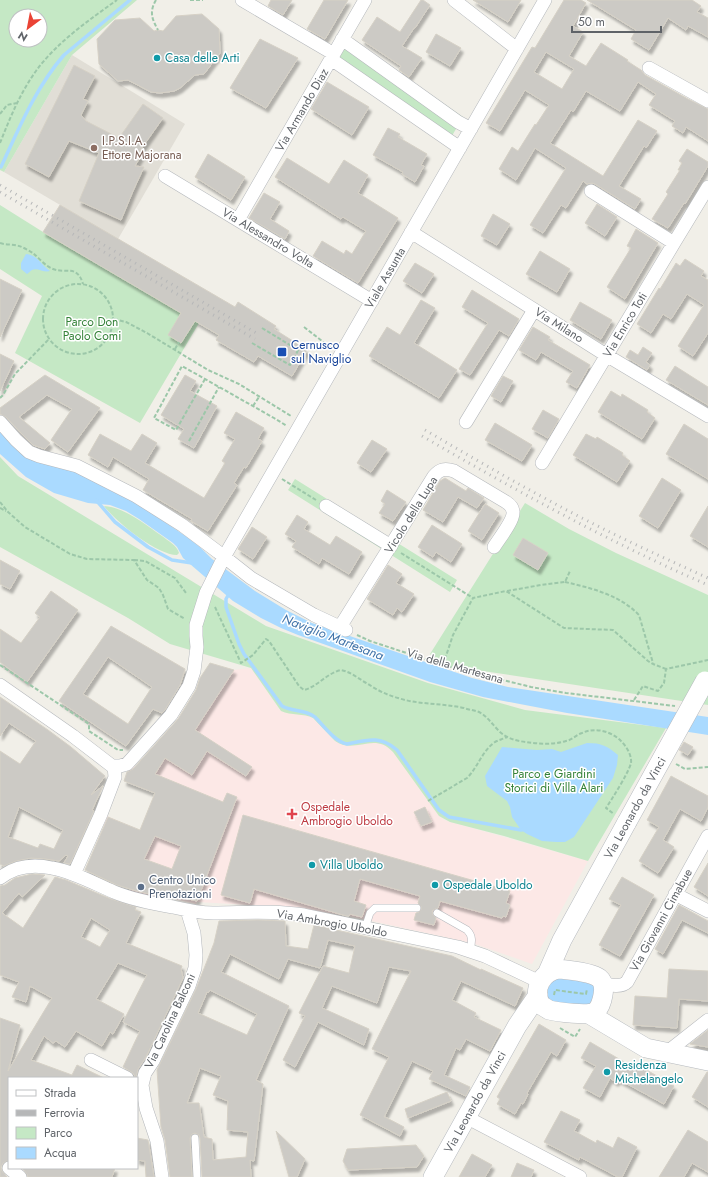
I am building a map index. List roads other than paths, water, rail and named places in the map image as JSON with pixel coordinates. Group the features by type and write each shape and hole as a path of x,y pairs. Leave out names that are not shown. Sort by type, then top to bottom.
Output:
{"street":[{"path":"242,0 333,56 371,86 460,148"},
{"name":"Via Armando Diaz","path":"238,220 365,0"},
{"path":"454,0 517,49"},
{"name":"Viale Assunta","path":"114,766 123,766 134,757 171,715 186,691 191,682 194,671 197,647 196,625 206,593 224,557 296,425 372,301 545,0"},
{"path":"342,40 458,122 471,129"},
{"path":"371,86 383,68"},
{"path":"649,68 708,101"},
{"path":"414,116 426,99"},
{"name":"Via Alessandro Volta","path":"165,176 372,301"},
{"name":"Via Enrico Toti","path":"542,463 708,188"},
{"path":"591,191 674,243"},
{"name":"Via Milano","path":"411,232 606,356 708,416"},
{"path":"466,422 534,310"},
{"path":"0,422 29,452 78,466 136,496 182,524 224,557"},
{"name":"Vicolo della Lupa","path":"224,557 265,587 314,615 343,629 434,476 444,469 457,473 506,502 512,508 513,518 494,546"},
{"path":"326,506 391,546"},
{"name":"Via Leonardo da Vinci","path":"433,1177 517,1026 544,991 562,940 706,678"},
{"path":"0,686 73,736 109,764 114,766 115,777 101,814 74,874"},
{"name":"Via Giovanni Cimabue","path":"595,978 612,985 620,986 625,984 708,836"},
{"name":"Via Ambrogio Uboldo","path":"3,873 20,868 38,866 54,868 74,874 122,895 187,910 212,913 282,912 455,946 492,959 544,991"},
{"path":"675,894 708,911"},
{"name":"Via Carolina Balconi","path":"162,1177 157,1141 139,1084 153,1061 193,976 196,955 194,933 187,910"},
{"path":"562,940 566,970"},
{"path":"590,1016 603,992 595,978 566,970 555,970 544,991 552,1010 590,1016 602,1013 610,1026 622,1035 646,1048 708,1061"},
{"path":"666,1053 708,1020"},
{"path":"91,1060 125,1077"},
{"path":"466,1117 580,1177"},
{"path":"0,1160 8,1167"},
{"path":"10,1169 20,1177"}],"lane":[{"path":"366,928 370,913 375,908 417,908"},
{"path":"437,913 469,932 472,938 470,950"},
{"path":"195,1138 198,1177"}],"water":[{"path":"26,254 34,256 50,271 34,269 27,274 21,269 21,263"},
{"name":"Naviglio Martesana","path":"0,426 9,438 138,504 187,537 212,559 255,591 286,610 312,623 472,678 508,687 708,717 708,735 567,713 483,697 430,682 281,628 233,601 183,558 173,543 126,511 110,505 88,503 54,493 26,477 0,454"},
{"path":"587,743 600,744 611,749 618,755 617,765 613,778 574,837 565,842 542,841 521,830 512,817 507,801 487,786 485,776 502,747 537,750 552,749 561,752"},
{"path":"554,978 592,983 596,990 595,1001 586,1006 553,1002 548,998 548,989"}],"waterway":[{"path":"1,167 29,108 54,67 64,55 130,0"},
{"path":"96,500 115,522 148,547 172,560 192,563"},
{"path":"230,592 226,599 226,607 239,644 244,654 282,706 311,714 325,729 343,743 347,744 367,740 379,740 391,745 397,750 439,810 449,817 521,830 525,829"}],"railway":[{"path":"0,185 258,334"},
{"path":"0,192 255,339"},
{"path":"425,430 502,475 569,511 628,541 708,578"},
{"path":"422,436 563,515 708,585"}],"place":[{"name":"Casa delle Arti","path":"157,58"},
{"name":"I.P.S.I.A. Ettore Majorana","path":"94,148"},
{"name":"Cernusco sul Naviglio","path":"282,352"},
{"name":"Ospedale Ambrogio Uboldo","path":"292,814"},
{"name":"Villa Uboldo","path":"312,865"},
{"name":"Ospedale Uboldo","path":"435,885"},
{"name":"Centro Unico Prenotazioni","path":"141,887"},
{"name":"Residenza Michelangelo","path":"607,1072"}],"park label":[{"name":"Parco Don Paolo Comi","path":"92,329"},
{"name":"Parco e Giardini Storici di Villa Alari","path":"554,781"}]}
